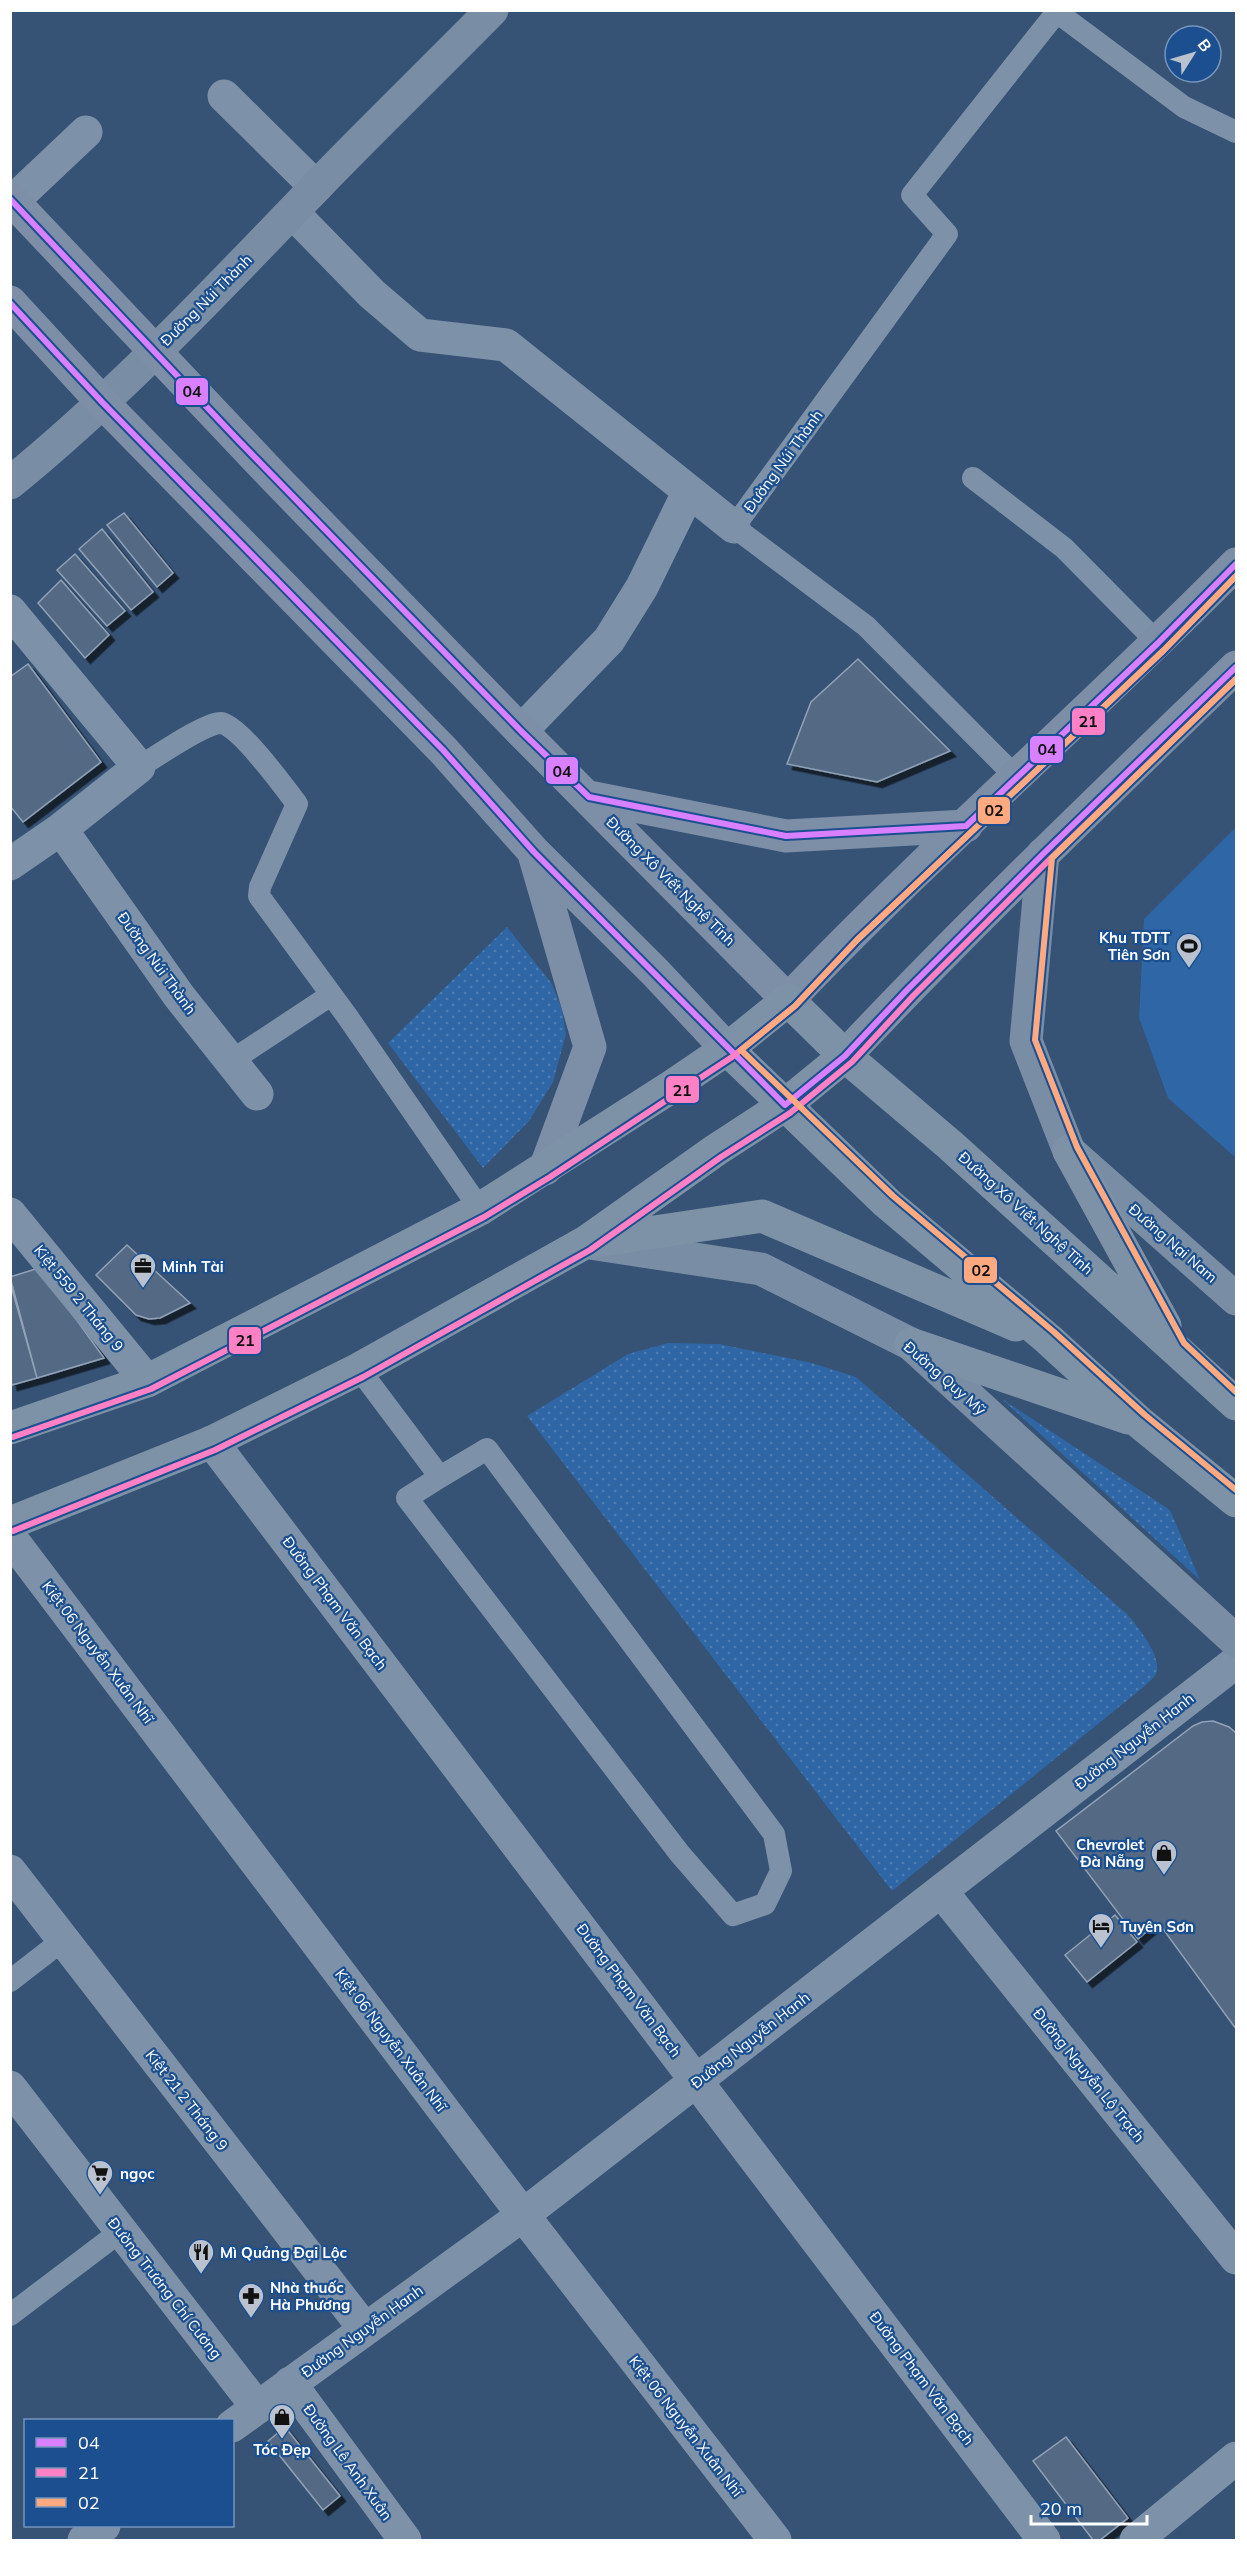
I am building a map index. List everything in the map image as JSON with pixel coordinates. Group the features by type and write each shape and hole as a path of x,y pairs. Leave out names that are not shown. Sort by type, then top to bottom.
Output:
{"highway":[{"path":"10,1428 147,1381 480,1209 727,1049 788,1000"},
{"name":"Đường Xô Viết Nghệ Tĩnh","path":"788,1000 845,1056 950,1145 1236,1404"},
{"path":"727,1049 887,1203 1048,1339 1139,1422 1236,1501"},
{"path":"10,1523 212,1442 359,1369 586,1242 716,1150 785,1105 845,1056"},
{"path":"1069,1151 1177,1349"},
{"path":"586,1242 762,1216 1048,1339"},
{"path":"911,1344 1139,1422"}],"main road":[{"name":"Đường Xô Viết Nghệ Tĩnh","path":"12,200 156,350 238,440 521,731 788,1000"},
{"path":"10,302 102,402 436,743 534,852 656,972 727,1049"},
{"path":"788,1000 850,934 1158,643 1236,564"},
{"path":"845,1056 907,990 1043,854 1236,667"},
{"path":"589,797 786,836 966,826"},
{"path":"534,852 590,1047 545,1169"}],"street":[{"name":"Đường Núi Thành","path":"10,483 48,453 156,350 492,10"},
{"path":"224,96 316,187"},
{"path":"12,200 86,132"},
{"name":"Đường Núi Thành","path":"293,213 372,294 420,335 506,345 734,527"},
{"path":"521,731 609,640 642,587 689,491"},
{"path":"10,611 139,767 61,829 10,864"},
{"name":"Đường Núi Thành","path":"61,829 179,996 257,1094"},
{"name":"Đường Nại Nam","path":"1043,854 1026,1041 1069,1151 1236,1299"},
{"name":"Kiệt 559 2 Tháng 9","path":"10,1214 147,1381"},
{"name":"Đường Quy Mỹ","path":"586,1242 761,1269 911,1344 1236,1641"},
{"name":"Đường Phạm Văn Bạch","path":"212,1442 1044,2541"},
{"name":"Kiệt 06 Nguyễn Xuân Nhĩ","path":"10,1537 523,2215 775,2541"},
{"name":"Đường Nguyễn Hanh","path":"245,2417 364,2328 523,2215 1236,1662"},
{"name":"Kiệt 21 2 Tháng 9","path":"10,1870 364,2328"},
{"name":"Đường Nguyễn Lộ Trạch","path":"941,1891 1236,2258"},
{"name":"Đường Trương Chí Cương","path":"10,2087 121,2231 245,2417"},
{"name":"Đường Lê Anh Xuân","path":"290,2384 405,2541"},
{"path":"1136,2541 1236,2458"},
{"path":"84,2541 103,2527"}],"lane":[{"path":"1055,12 1184,107 1236,132"},
{"name":"Đường Núi Thành","path":"734,527 947,234 912,195 1055,12"},
{"path":"973,478 1064,548 1158,643"},
{"path":"734,527 866,626 1017,778"},
{"path":"139,767 203,729 220,723 231,726 266,764 297,804 260,887 260,896 480,1209"},
{"path":"231,1061 331,995"},
{"path":"359,1369 440,1478"},
{"path":"487,1449 774,1834 781,1871 765,1904 733,1915 680,1854 406,1498 440,1478 487,1449"},
{"path":"10,1981 63,1940"},
{"path":"10,2315 121,2231"},
{"path":"105,2527 116,2541"}],"shaded area":[{"name":"Khu TDTT Tiên Sơn","path":"1236,827 1236,1158 1168,1098 1139,1018 1144,919"},
{"path":"507,927 552,984 562,1010 566,1034 553,1082 529,1121 483,1168 388,1043"},
{"path":"668,1343 719,1344 812,1363 856,1377 1128,1615 1153,1651 1156,1659 1156,1674 1146,1685 892,1891 527,1416 628,1354"},
{"path":"1002,1399 1170,1510 1200,1580"}],"building":[{"path":"124,513 173,573 157,587 107,525"},
{"path":"102,529 153,592 131,610 79,549"},
{"path":"75,554 125,611 107,626 57,570"},
{"path":"61,580 109,635 85,658 38,603"},
{"path":"858,659 950,751 877,782 787,764 811,702"},
{"path":"28,664 101,762 23,822 10,806 10,677"},
{"name":"Minh Tài","path":"127,1245 190,1303 160,1318 149,1319 136,1315 96,1275"},
{"path":"39,1268 104,1358 37,1378 10,1277"},
{"path":"10,1282 37,1378 12,1385 10,1378"},
{"name":"Chevrolet Đà Nẵng","path":"1213,1721 1229,1727 1236,1733 1236,2029 1158,1922 1138,1939 1056,1831 1193,1726"},
{"name":"Tuyên Sơn","path":"1115,1915 1137,1942 1087,1982 1065,1955"},
{"path":"285,2427 340,2496 323,2510 268,2441"},
{"path":"1066,2437 1128,2518 1100,2540 1093,2540 1033,2461"}],"transit line":[{"name":"04","path":"10,199 238,440 521,731 589,797 786,836 966,826 1158,643 1236,564"},
{"name":"04","path":"10,303 102,402 443,750 534,852 785,1105 845,1056 907,990 1043,854 1236,667"},
{"name":"21","path":"13,1437 151,1389 484,1217 550,1177 732,1057 795,1006 857,940 1164,650 1236,576"},
{"name":"02","path":"1236,576 1164,650 857,940 795,1006 741,1050 893,1196 1054,1332 1145,1415 1236,1490"},
{"name":"21","path":"13,1531 215,1450 363,1377 590,1250 721,1157 790,1113 852,1062 913,996 1049,860 1236,679"},
{"name":"02","path":"1236,679 1052,858 1035,1040 1077,1147 1184,1343 1236,1392"}],"place":[{"name":"Khu TDTT Tiên Sơn","path":"1189,969"},
{"name":"Minh Tài","path":"143,1289"},
{"name":"Chevrolet Đà Nẵng","path":"1164,1876"},
{"name":"Tuyên Sơn","path":"1101,1949"},
{"name":"ngọc","path":"100,2196"},
{"name":"Mì Quảng Đại Lộc","path":"201,2275"},
{"name":"Nhà thuốc Hà Phương","path":"251,2319"},
{"name":"Tóc Đẹp","path":"282,2440"}]}
